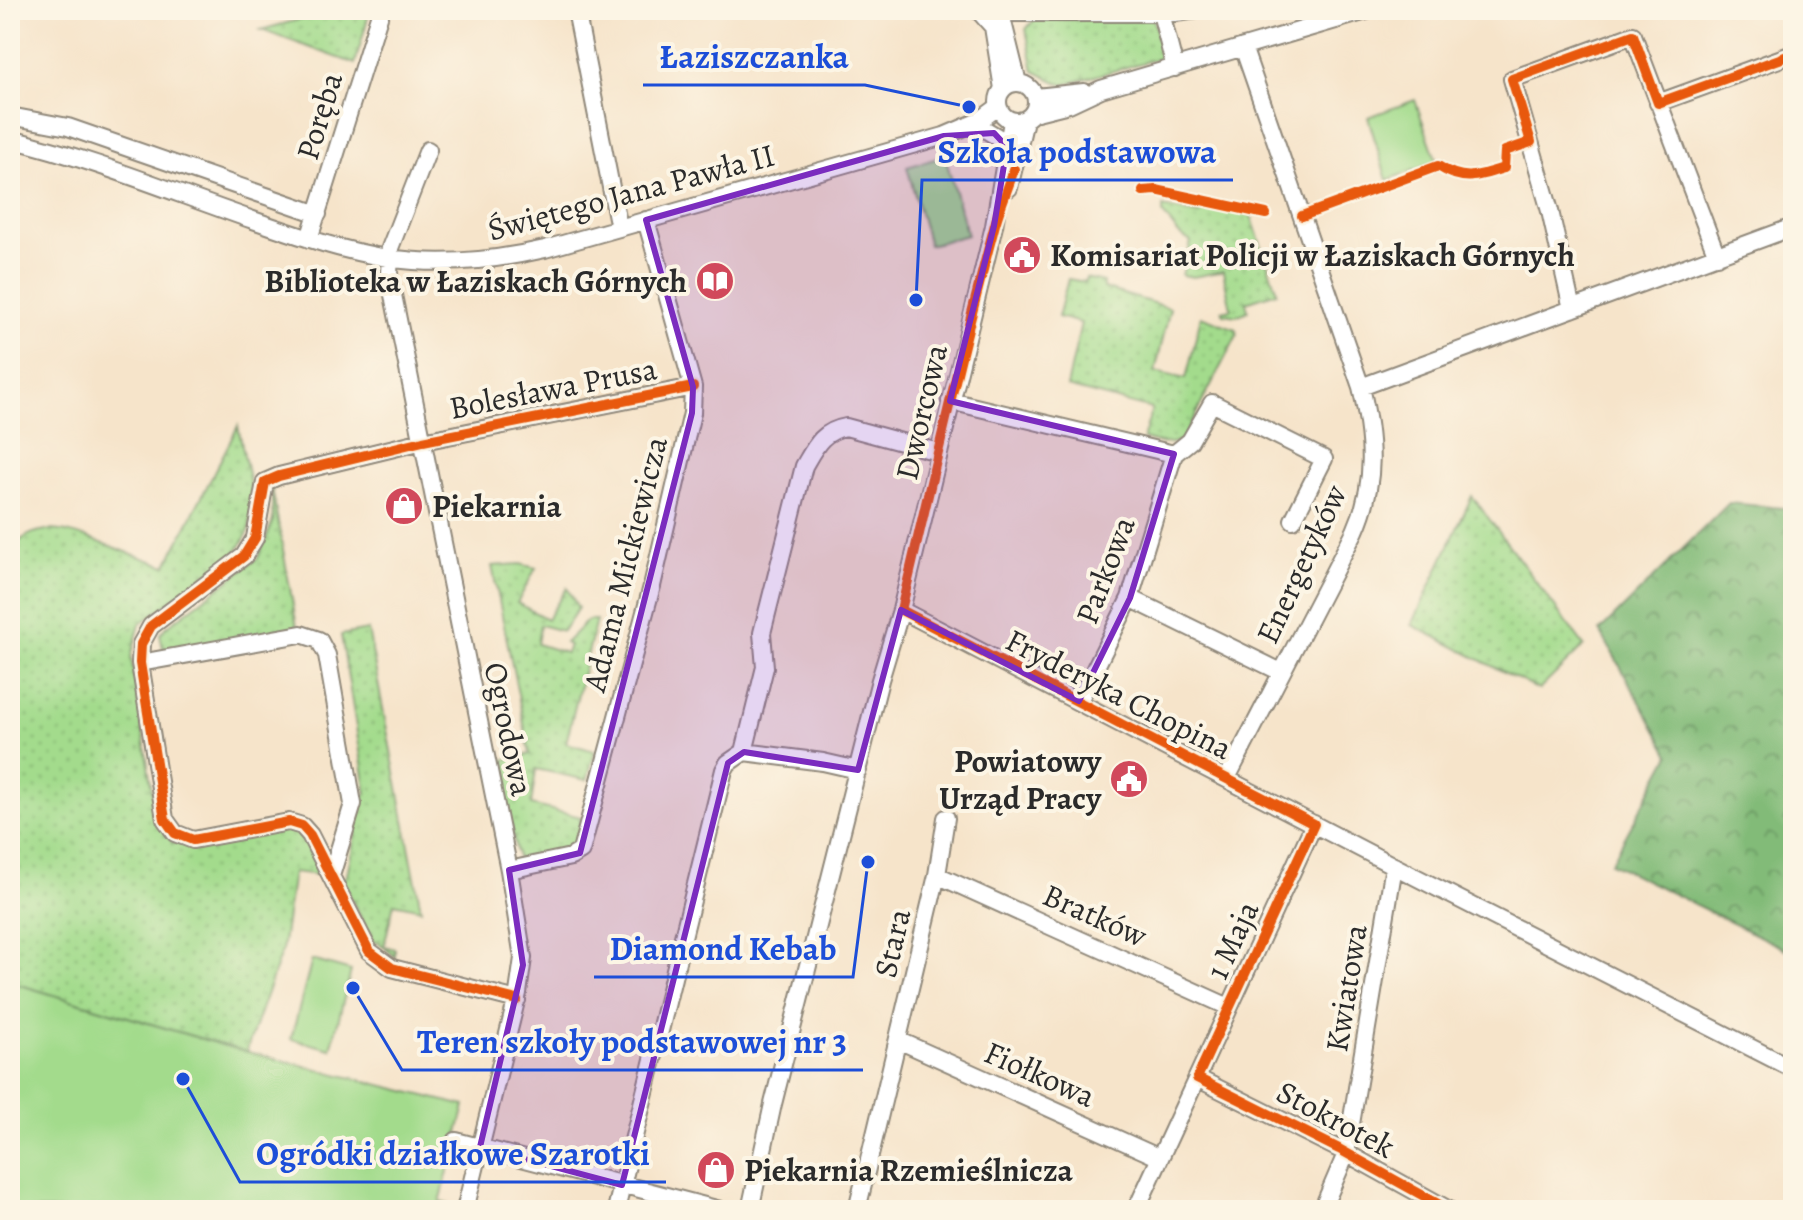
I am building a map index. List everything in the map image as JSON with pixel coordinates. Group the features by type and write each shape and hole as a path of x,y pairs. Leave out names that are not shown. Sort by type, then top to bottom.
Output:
{"street":[{"name":"Poręba","path":"309,239 381,10"},
{"path":"576,10 619,228"},
{"path":"978,10 998,15 1197,10"},
{"path":"1019,113 1026,85 1010,86 998,101 1019,113 1069,104 1101,89 1370,10"},
{"path":"1161,13 1175,68"},
{"path":"998,15 1010,86"},
{"path":"1572,309 1550,211 1512,79 1633,35 1717,256"},
{"name":"Energetyków","path":"1227,778 1346,550 1365,509 1373,463 1370,426 1361,387 1243,47"},
{"path":"1658,103 1793,54"},
{"name":"Świętego Jana Pawła II","path":"944,136 986,130 1019,113"},
{"name":"Świętego Jana Pawła II","path":"10,139 113,169 309,239 388,258 461,262 507,258 944,136 979,121 1019,113"},
{"name":"Dworcowa","path":"750,1210 773,1104 901,610 994,226 1007,147 1019,113"},
{"name":"Dworcowa","path":"994,226 1004,203 1019,113"},
{"path":"10,116 68,127 318,214"},
{"path":"986,130 994,133 1007,147"},
{"path":"388,258 428,150"},
{"name":"Adama Mickiewicza","path":"509,870 571,857 581,851 652,586 692,413 693,387 646,220"},
{"path":"1361,387 1793,227"},
{"name":"Ogrodowa","path":"388,258 509,870 523,958 517,1000 465,1210"},
{"name":"Bolesława Prusa","path":"140,663 141,644 151,626 244,556 255,538 265,482 423,441 693,387"},
{"path":"950,401 1174,454"},
{"name":"Parkowa","path":"1079,701 1130,598 1174,454 1190,441 1212,403 1324,459 1293,520"},
{"name":"Dworcowa","path":"616,1210 724,770 728,763 744,752 765,667 762,633 804,466 816,446 833,429 846,427 938,452"},
{"path":"1130,598 1281,672"},
{"name":"Fryderyka Chopina","path":"901,610 1002,668 1079,701 1793,1069"},
{"path":"331,876 353,804 327,655 319,640 301,634 140,663 165,819 175,833 193,840 289,822 302,826 310,835 369,951 392,968 517,1000"},
{"path":"744,752 823,762 858,770"},
{"name":"Stara","path":"857,1210 937,875 946,818"},
{"name":"1 Maja","path":"1136,1210 1314,824"},
{"name":"Kwiatowa","path":"1322,1210 1346,1154 1394,866"},
{"name":"Bratków","path":"937,875 1229,1007"},
{"name":"Fiołkowa","path":"898,1040 1160,1158"},
{"name":"Stokrotek","path":"1197,1078 1449,1210"},
{"path":"456,1141 720,1210"}],"highlighted area":[{"path":"994,133 1007,147 994,226 950,401 1174,454 1130,598 1079,701 901,610 858,770 744,752 728,763 622,1185 480,1147 523,965 509,870 580,853 692,413 693,387 646,220 944,136"}],"green space":[{"path":"335,10 370,10 355,64 261,30"},
{"path":"1153,18 1163,57 1063,85 1034,71 1026,29 1034,20"},
{"path":"1415,100 1437,162 1387,180 1368,117"},
{"path":"945,156 967,235 929,245 907,167"},
{"path":"1202,204 1251,215 1277,292 1246,302 1248,311 1237,316 1222,311 1231,309 1223,271 1193,277 1182,275 1191,242 1179,234 1163,214 1163,207 1199,215"},
{"path":"1086,278 1103,282 1103,288 1170,308 1155,372 1186,379 1201,316 1236,329 1237,335 1183,439 1164,444 1143,439 1152,409 1067,387 1081,323 1058,317 1068,279 1085,282"},
{"path":"238,426 253,498 249,531 238,550 140,624 131,657 157,823 173,843 292,826 304,837 320,875 293,872 282,950 246,1052 10,982 11,551 31,534 56,530 166,566"},
{"path":"271,483 297,627 171,652 163,648 160,635 165,628 258,558 273,521"},
{"path":"1472,496 1584,646 1539,690 1412,625"},
{"path":"1729,503 1793,509 1793,953 1611,863 1670,755 1600,631"},
{"path":"520,564 536,568 517,603 547,619 567,588 578,608 563,631 540,625 537,644 566,653 569,645 565,643 588,620 596,620 566,743 595,751 587,780 536,769 531,805 581,817 574,846 518,859 498,761 530,754 492,566"},
{"path":"368,630 421,909 394,903 384,946 395,949 395,957 377,941 374,943 342,881 347,874 361,807 358,799 367,794 341,635"},
{"path":"312,960 351,971 331,1049 291,1039"},
{"path":"10,982 232,1048 465,1106 440,1202 453,1206 452,1210 10,1210"}],"cycle path":[{"path":"1302,216 1438,166 1463,176 1486,174 1504,168 1505,151 1531,142 1512,79 1633,35 1658,103 1793,54"},
{"path":"1014,169 995,224 901,610 1314,824 1197,1078 1339,1149 1449,1210"},
{"path":"1143,191 1156,190 1266,214"},
{"path":"517,1000 392,968 369,951 310,835 302,826 289,822 193,840 175,833 165,819 140,663 141,644 151,626 244,556 255,538 265,482 423,441 693,387"}],"place":[{"name":"Łaziszczanka","path":"969,107"},
{"name":"Komisariat Policji w Łaziskach Górnych","path":"1022,255"},
{"name":"Biblioteka w Łaziskach Górnych","path":"715,281"},
{"name":"Szkoła podstawowa","path":"916,300"},
{"name":"Piekarnia","path":"404,506"},
{"name":"Powiatowy Urząd Pracy","path":"1129,779"},
{"name":"Diamond Kebab","path":"868,862"},
{"name":"Teren szkoły podstawowej nr 3","path":"353,988"},
{"name":"Ogródki działkowe Szarotki","path":"183,1079"},
{"name":"Piekarnia Rzemieślnicza","path":"716,1170"}]}
